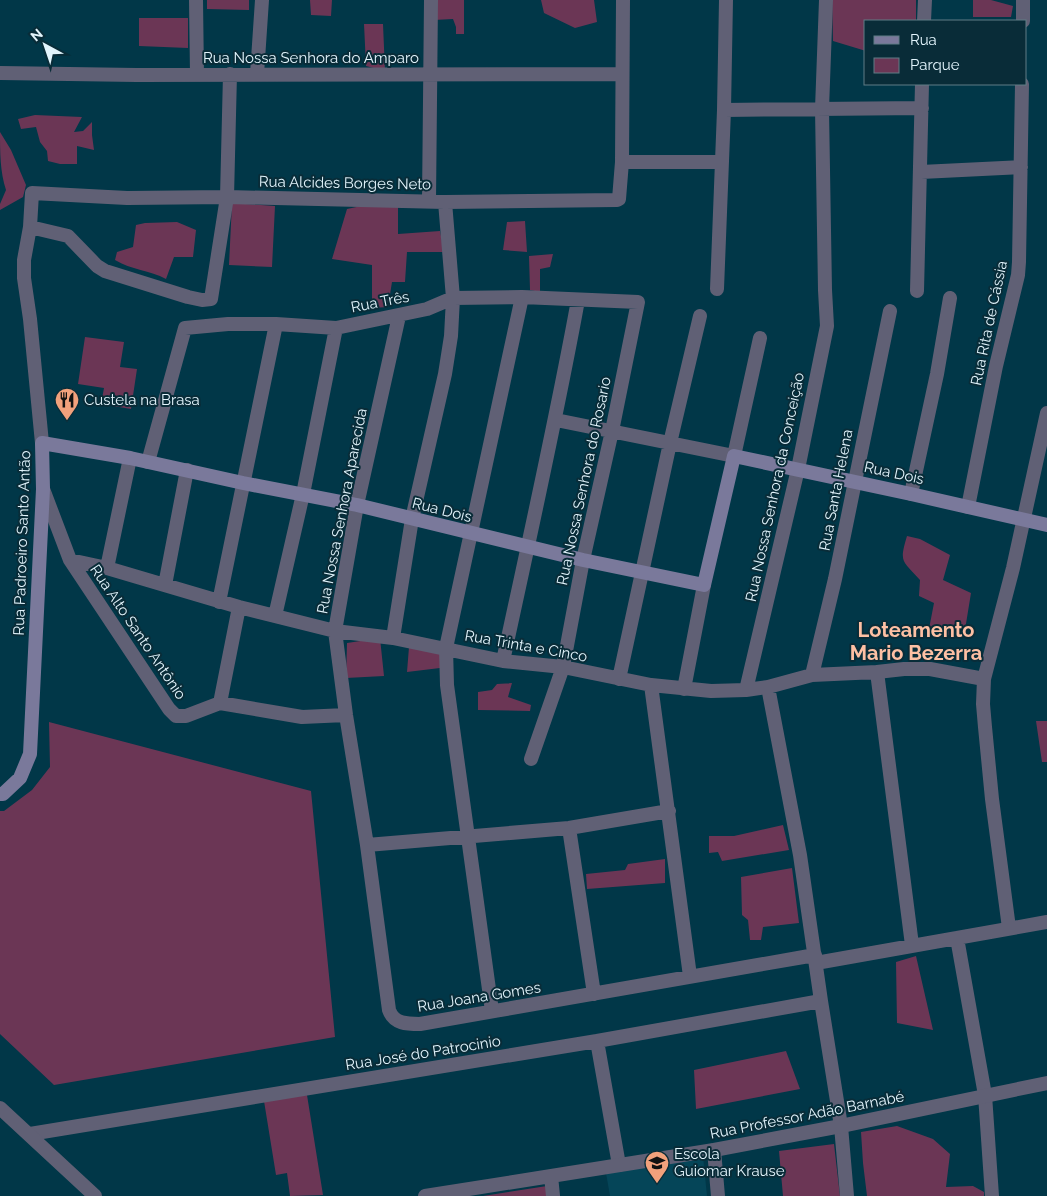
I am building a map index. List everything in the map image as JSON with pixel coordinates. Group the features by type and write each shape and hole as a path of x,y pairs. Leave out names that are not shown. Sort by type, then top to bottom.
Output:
{"main road":[{"name":"Rua Dois","path":"42,443 130,458 303,494 583,560 704,585"},
{"name":"Rua Padroeiro Santo Antão","path":"0,794 3,794 20,778 30,754 43,489 42,443"},
{"name":"Rua Dois","path":"734,456 1047,525"},
{"path":"704,585 734,456"}],"street":[{"path":"196,0 197,75"},
{"path":"257,74 262,0"},
{"path":"430,201 431,0"},
{"path":"623,0 622,162 722,162"},
{"path":"717,289 726,0"},
{"name":"Rua Nossa Senhora da Conceição","path":"746,690 798,470 827,326 824,290 822,109 826,0"},
{"path":"924,20 925,0"},
{"path":"1023,0 1023,20"},
{"name":"Rua Nossa Senhora do Amparo","path":"0,73 197,75 622,74"},
{"path":"30,227 68,236 97,266 105,271 188,297 209,300 212,296 227,197 230,74"},
{"path":"917,291 922,85"},
{"name":"Rua Rita de Cássia","path":"968,507 996,366 1018,275 1022,85"},
{"path":"724,110 922,108"},
{"name":"Rua Alcides Borges Neto","path":"32,193 127,198 227,197 445,202 617,200 619,199 622,162"},
{"path":"920,172 1021,167"},
{"name":"Rua Padroeiro Santo Antão","path":"32,193 30,227 24,260 24,278 30,319 42,443"},
{"path":"393,638 412,519 445,374 451,336 453,298 445,202"},
{"path":"492,1011 447,685 446,648 522,297"},
{"name":"Rua Três","path":"148,462 185,328 228,324 276,324 336,328 427,309 453,298 522,297 638,302"},
{"path":"911,494 937,374 950,298"},
{"path":"503,661 556,420 578,300"},
{"name":"Rua Nossa Senhora do Rosario","path":"531,759 563,667 583,560 638,302"},
{"name":"Rua Santa Helena","path":"812,675 856,482 863,439 890,311"},
{"name":"Rua Nossa Senhora Aparecida","path":"346,715 335,631 357,506 399,316"},
{"path":"619,679 670,443 700,316"},
{"path":"219,602 276,324"},
{"path":"276,616 303,494 336,328"},
{"path":"734,456 760,338"},
{"path":"1009,928 986,736 983,704 984,679 1013,568 1047,413"},
{"name":"Rua Dois","path":"556,420 734,456"},
{"path":"107,568 130,458"},
{"path":"165,585 187,470"},
{"name":"Rua Alto Santo Antônio","path":"43,489 70,560 169,709 176,716 186,716 220,703"},
{"name":"Rua Trinta e Cinco","path":"70,560 107,568 219,602 335,631 393,638 503,661 563,667 651,685 684,689 746,690 768,687 812,675 878,672 904,668 930,669 984,679"},
{"path":"684,689 704,585"},
{"path":"239,607 220,703 302,717 346,715"},
{"path":"878,672 912,945"},
{"path":"651,685 690,976"},
{"path":"768,687 800,855 820,1001 841,1126 848,1196"},
{"name":"Rua Joana Gomes","path":"346,715 367,845 389,1010 391,1016 398,1021 420,1024 690,976 912,945 1047,922"},
{"path":"367,845 568,828 669,811"},
{"path":"568,828 594,994"},
{"path":"957,938 985,1095 992,1196"},
{"name":"Rua José do Patrocinio","path":"30,1134 597,1041 820,1001"},
{"path":"597,1041 619,1165"},
{"name":"Rua Professor Adão Barnabé","path":"425,1196 714,1150 841,1126 1047,1083"},
{"path":"0,1108 95,1196"},
{"path":"714,1150 718,1196"},
{"path":"551,1176 553,1196"}],"shaded area":[{"name":"Escola Guiomar Krause","path":"703,1156 707,1196 610,1196 606,1173"}],"green space":[{"path":"207,0 249,0 249,10 207,9"},
{"path":"310,0 332,0 331,16 311,15"},
{"path":"435,0 464,0 464,34 456,34 453,19 434,20"},
{"path":"541,0 594,0 597,22 575,28 544,13"},
{"path":"832,0 916,0 916,20 864,20 864,50 833,41"},
{"path":"973,0 991,0 1013,6 1011,17 973,17"},
{"path":"139,18 188,18 188,48 139,46"},
{"path":"364,24 383,24 385,71 366,66"},
{"path":"35,115 82,117 74,132 83,131 92,122 94,150 77,146 77,164 60,164 48,161 47,151 40,142 36,127 21,129 18,119"},
{"path":"0,132 11,150 26,185 23,197 0,210 0,204 6,190 1,169"},
{"path":"232,203 275,206 272,267 229,265"},
{"path":"366,205 398,205 398,234 440,231 444,252 407,252 405,282 392,282 388,307 372,308 372,265 332,259 347,209"},
{"path":"525,221 527,252 503,250 507,222"},
{"path":"177,222 196,230 193,257 174,257 166,279 115,260 117,252 133,247 136,225"},
{"path":"553,254 550,267 540,269 540,292 530,290 529,256"},
{"path":"85,337 124,342 120,367 137,369 131,409 101,404 104,388 78,384"},
{"path":"907,536 920,539 950,555 943,580 971,593 964,636 928,634 934,603 919,596 920,580 904,561 903,551"},
{"path":"380,638 384,676 346,678 347,643"},
{"path":"409,647 440,650 440,668 407,672"},
{"path":"512,683 508,697 531,705 530,711 478,710 478,692 492,690 497,684"},
{"path":"1036,721 1047,721 1047,762 1042,762"},
{"path":"49,722 311,791 335,1037 54,1085 0,1034 0,811 4,811 32,790 50,767"},
{"path":"783,825 789,850 722,861 718,852 709,853 709,836 734,836"},
{"path":"665,859 665,883 587,889 586,874 625,870 628,864"},
{"path":"792,868 799,923 763,927 761,940 750,940 748,920 742,915 741,877"},
{"path":"916,956 933,1030 897,1023 896,962"},
{"path":"786,1051 800,1089 696,1109 694,1070"},
{"path":"307,1095 323,1195 290,1196 287,1173 276,1175 264,1101"},
{"path":"897,1126 933,1139 950,1154 946,1187 973,1186 984,1192 984,1196 867,1196 861,1132"},
{"path":"834,1144 840,1196 783,1196 779,1151"},
{"path":"547,1186 548,1196 483,1196"}],"place":[{"name":"Custela na Brasa","path":"67,421"},
{"name":"Escola Guiomar Krause","path":"657,1184"}],"district":[{"name":"Loteamento Mario Bezerra","path":"916,642"}]}
